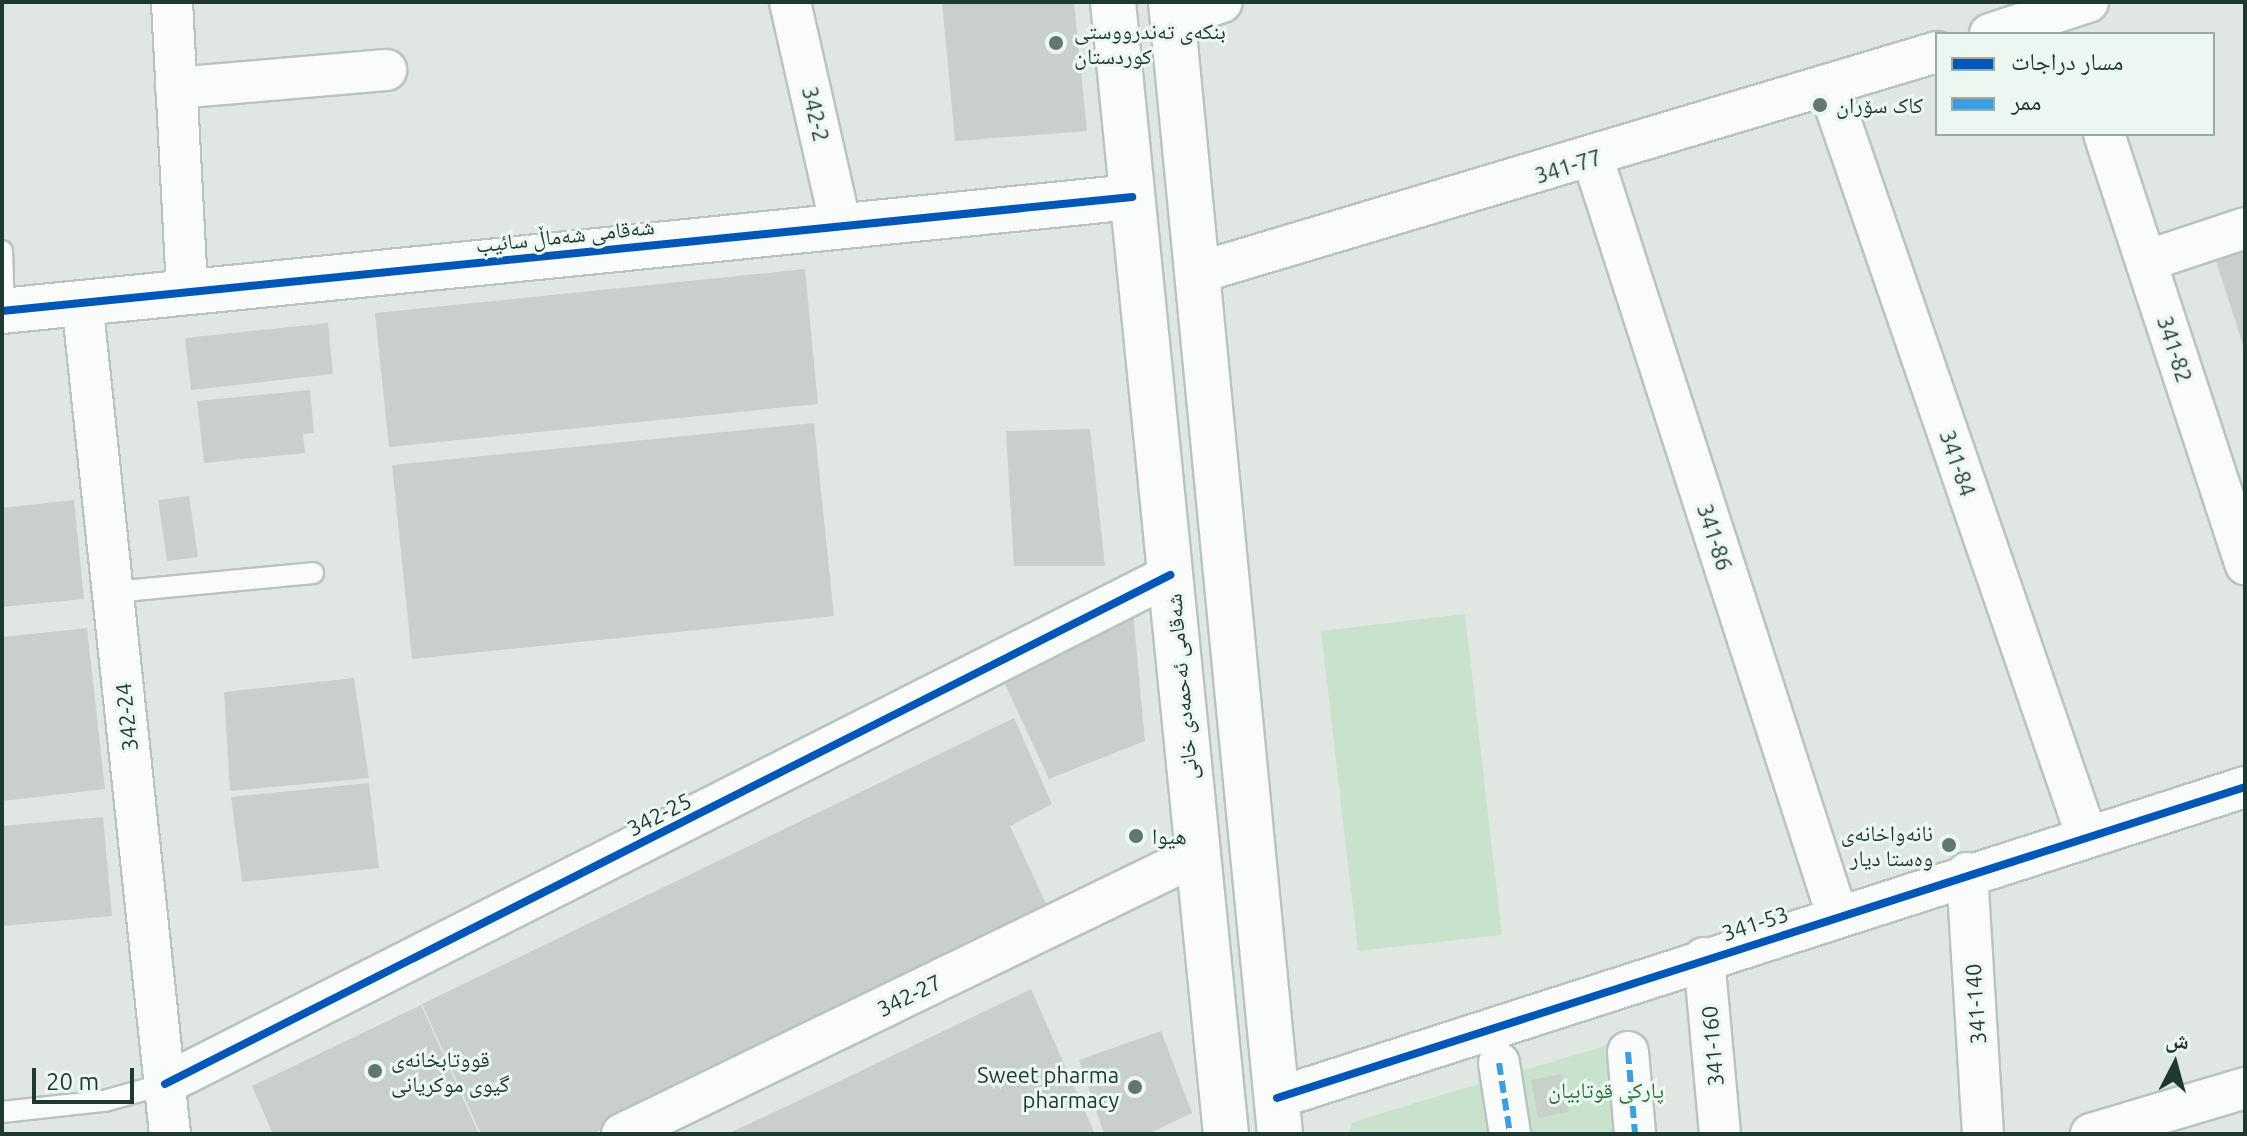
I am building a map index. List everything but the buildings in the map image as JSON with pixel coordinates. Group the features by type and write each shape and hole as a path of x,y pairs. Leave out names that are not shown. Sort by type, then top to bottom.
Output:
{"main road":[{"name":"شەقامی ئەحمەدی خانی","path":"1113,2 1225,1134"},
{"path":"1171,10 1279,1116"},
{"name":"شەقامی شەماڵ سائیب","path":"3,310 1132,197"}],"street":[{"path":"172,2 187,291"},
{"name":"342-2","path":"790,2 841,226"},
{"path":"1171,10 1222,2"},
{"path":"1975,2 1978,32"},
{"path":"1999,32 2074,15"},
{"name":"341-77","path":"1197,273 1593,159 1935,53"},
{"path":"176,88 386,70"},
{"name":"341-84","path":"1829,88 2087,837"},
{"name":"341-82","path":"2105,136 2146,261 2237,506 2245,564"},
{"name":"341-86","path":"1593,159 1837,915"},
{"path":"2146,261 2245,228"},
{"name":"342-24","path":"82,301 170,1134"},
{"name":"342-25","path":"165,1084 1170,575"},
{"name":"341-53","path":"1279,1116 1704,958 2245,787"},
{"name":"342-27","path":"622,1134 1197,855"},
{"name":"341-140","path":"1967,873 1983,1134"},
{"name":"341-160","path":"1704,958 1720,1134"},
{"path":"1628,1052 1635,1134"},
{"path":"1499,1063 1510,1134"},
{"path":"2091,1134 2245,1088"}],"lane":[{"path":"2,251 3,310"},
{"path":"113,592 313,573"},
{"path":"2,1112 104,1101 165,1084"}],"green space":[{"path":"1465,614 1502,935 1358,951 1321,631"},
{"name":"پارکی قوتابیان","path":"1644,1034 1658,1134 1349,1134 1352,1123 1369,1117"}],"marked path":[{"path":"1628,1052 1635,1134"},
{"path":"1499,1063 1510,1134"}],"cycle path":[{"path":"2,311 1132,197"},
{"path":"165,1084 1170,575"},
{"path":"1277,1098 2245,787"}],"place":[{"name":"بنکەی تەندرووستی کوردستان","path":"1056,43"},
{"name":"کاک سۆران","path":"1820,105"},
{"name":"هيوا","path":"1136,836"},
{"name":"نانەواخانەی وەستا دیار","path":"1949,845"},
{"name":"قووتابخانەی گيوی موكريانی","path":"375,1071"},
{"name":"Sweet pharma pharmacy","path":"1135,1087"}]}
